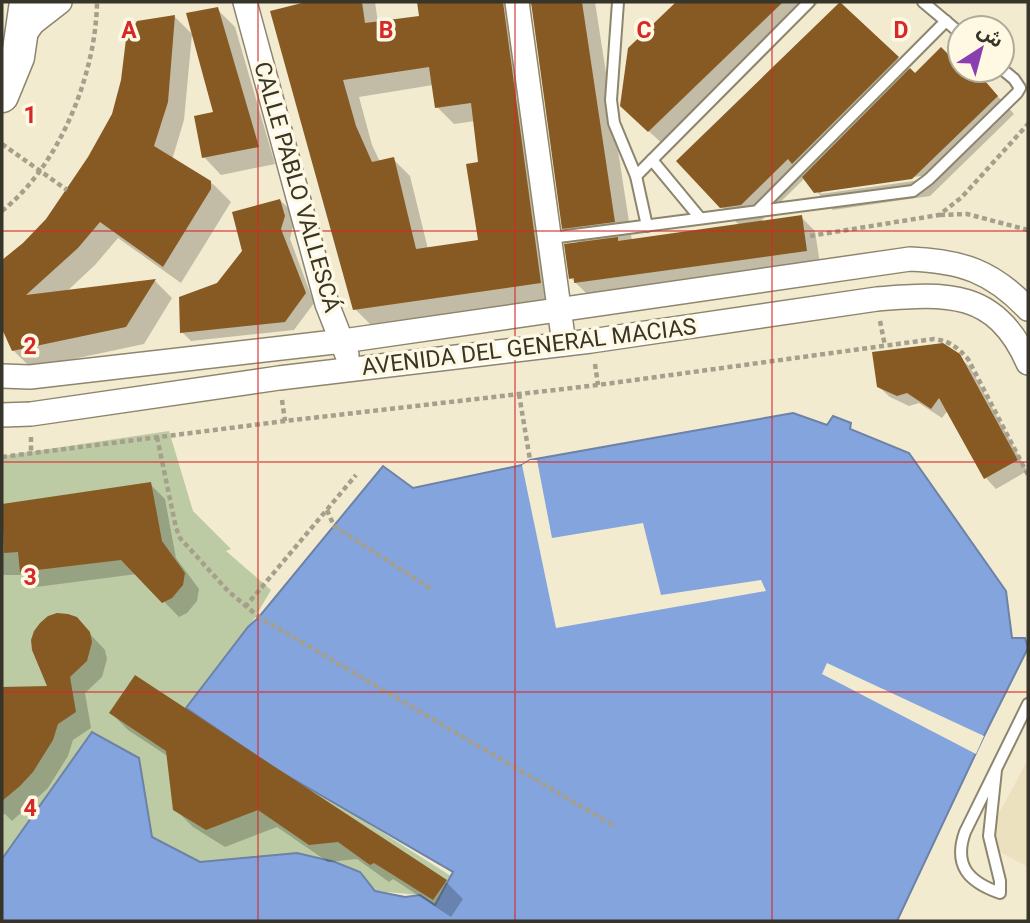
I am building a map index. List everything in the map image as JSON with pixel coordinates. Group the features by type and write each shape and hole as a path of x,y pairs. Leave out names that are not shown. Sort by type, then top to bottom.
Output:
{"main road":[{"path":"2,96 11,77 22,38 26,2"}],"street":[{"path":"22,38 33,23 60,2"},
{"name":"CALLE PABLO VALLESCÁ","path":"245,2 327,304 352,370"},
{"path":"517,2 564,344"},
{"name":"AVENIDA DEL GENERAL MACIAS","path":"2,376 30,377 343,341 910,259 942,260 978,270 1010,290 1028,309"},
{"name":"AVENIDA DEL GENERAL MACIAS","path":"2,415 31,414 564,344 877,299 940,295 966,300 996,315 1018,341 1028,363"}],"lane":[{"path":"618,2 611,100 614,123 636,176 647,226"},
{"path":"636,176 809,2"},
{"path":"759,209 946,21 923,2"},
{"path":"551,238 913,191 929,179 1017,93 1020,88 1016,82"},
{"path":"652,160 700,218"},
{"path":"996,770 989,836 1000,881 1000,893 984,887 969,875 961,862 960,846 996,770 1024,723 1028,704"}],"path":[{"path":"2,211 40,171 72,116 89,67 97,2"},
{"path":"2,144 67,190"},
{"path":"939,215 967,214 1028,230"},
{"path":"2,457 519,394 934,339 957,347 968,359 1028,475"},
{"path":"519,394 530,460"},
{"path":"157,437 180,538 245,607 616,827"},
{"path":"245,607 355,475"},
{"path":"326,510 334,526 433,590"}],"shaded area":[{"path":"1028,759 1028,867 983,843"}],"green space":[{"path":"169,431 193,511 231,549 226,551 271,590 251,624 186,708 451,876 435,906 420,895 375,891 360,872 335,862 200,862 152,837 139,758 92,732 2,859 2,456"}],"water":[{"path":"793,413 827,425 833,416 851,423 850,429 909,453 1006,591 1012,638 1025,638 1028,648 897,921 2,921 2,859 92,732 139,758 152,837 200,862 297,853 335,862 360,872 375,891 405,897 420,895 435,905 453,872 274,768 186,708 248,627 383,466 413,488 522,465 530,460"}],"pier":[{"path":"530,460 537,460 552,538 643,523 661,595 761,580 766,591 556,628 522,465"},
{"path":"827,663 984,736 976,754 822,674"}],"building":[{"path":"306,2 362,2 365,23 419,16 417,2 503,2 541,283 353,310 270,11","holes":["429,67 435,108 471,103 478,162 466,164 478,240 416,249 394,157 372,162 356,126 343,80"]},
{"path":"531,2 582,2 615,222 562,229"},
{"path":"676,2 783,2 648,132 620,106 628,48"},
{"path":"840,2 899,57 792,164 788,159 741,205 720,208 676,161"},
{"path":"218,7 259,147 202,158 194,116 213,112 186,13"},
{"path":"175,15 168,102 154,146 211,181 211,189 163,267 100,222 78,248 26,295 156,279 126,327 12,351 2,329 2,260 46,219 88,157 112,114 121,80 126,39 137,21"},
{"path":"941,47 946,52 946,84 988,84 998,96 912,179 814,193 802,177 910,68 915,73"},
{"path":"280,199 285,216 281,229 306,293 285,322 180,333 179,297 217,283 242,251 232,212"},
{"path":"802,215 807,251 574,283 574,278 569,279 564,244 618,237 618,241"},
{"path":"943,343 960,354 1018,460 984,479 939,398 931,409 907,393 897,396 877,387 872,352"},
{"path":"151,482 162,541 185,573 183,585 172,598 162,603 121,560 20,572 18,552 4,553 2,504"},
{"path":"57,613 77,617 90,632 92,642 87,661 70,677 76,712 58,724 53,740 33,772 2,801 2,687 47,686 32,650 31,640 40,623"},
{"path":"135,675 447,880 433,900 374,863 370,865 338,842 309,845 258,810 206,830 173,810 166,751 109,713"}]}
